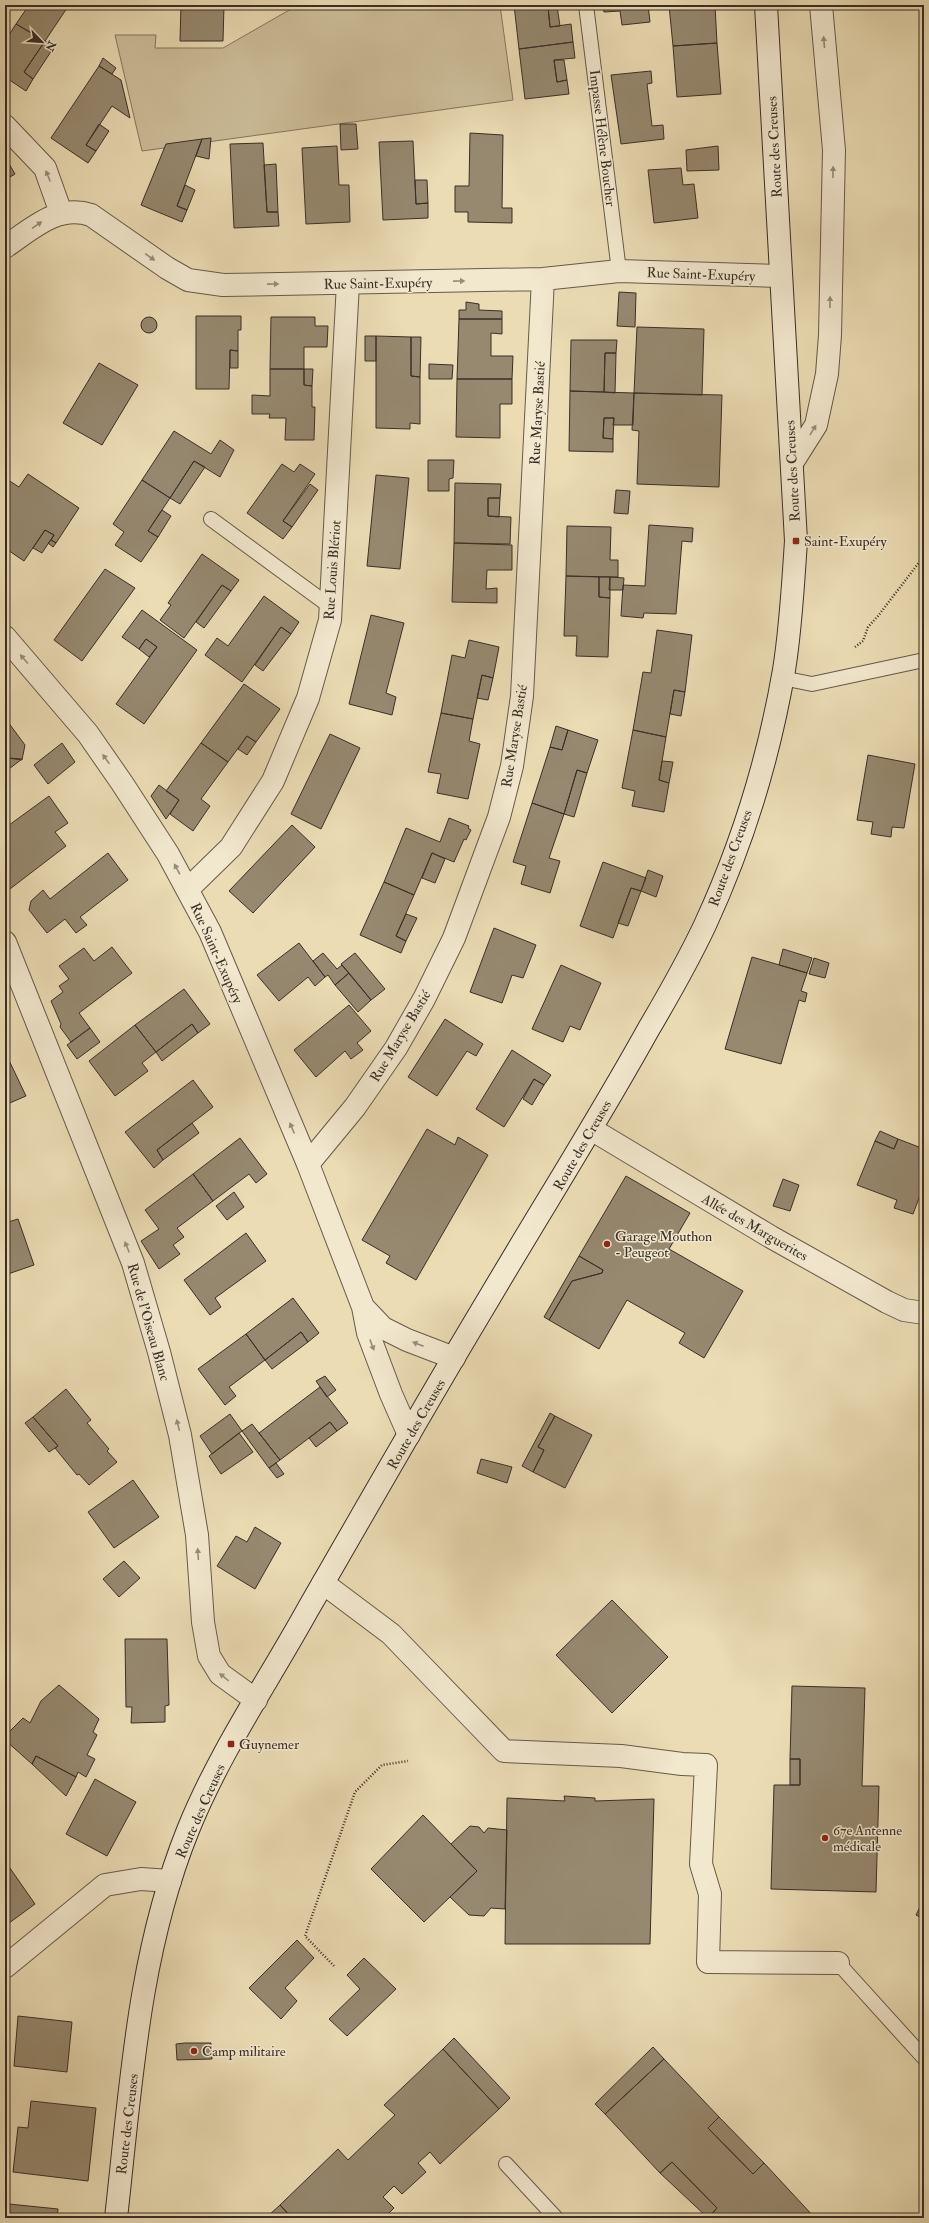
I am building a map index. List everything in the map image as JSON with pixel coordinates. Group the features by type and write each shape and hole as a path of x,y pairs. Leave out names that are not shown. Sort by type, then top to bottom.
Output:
{"street":[{"name":"Route des Creuses","path":"116,2218 143,1988 154,1936 170,1881 198,1807 256,1700 323,1583 454,1358 591,1129 684,968 706,922 733,856 749,810 773,720 782,678 792,604 796,541 766,5"},
{"path":"792,463 816,425 827,374 830,335 834,150 821,5"},
{"path":"5,126 45,168 61,213"},
{"name":"Rue Saint-Exupéry","path":"5,247 46,219 61,213 77,210 91,215 167,268 188,280 223,285 543,279 619,271 780,276"},
{"name":"Rue Maryse Bastié","path":"308,1164 355,1107 396,1048 424,999 454,938 499,818 512,766 522,696 543,279"},
{"name":"Rue Louis Blériot","path":"188,889 231,847 273,781 308,698 330,620 348,283"},
{"name":"Rue Saint-Exupéry","path":"5,637 88,734 148,822 188,889 210,932 308,1164 363,1307 368,1333 391,1394 409,1435"},
{"name":"Rue de l'Oiseau Blanc","path":"5,942 133,1263 159,1352 180,1435 198,1535 203,1622 209,1656 220,1674 256,1700"},
{"name":"Allée des Marguerites","path":"591,1129 771,1237 881,1298 904,1310 924,1313"},
{"name":"Rue Saint-Exupéry","path":"363,1307 383,1328 407,1340 454,1358"},
{"path":"323,1583 391,1634 504,1751 621,1756 706,1765 701,1864 710,1894 708,1962 838,1963"},
{"path":"5,1967 105,1885 141,1879 170,1881"}],"lane":[{"name":"Impasse Hélène Boucher","path":"586,5 619,271"},
{"path":"211,519 331,607"},
{"path":"782,678 812,684 924,660"},
{"path":"838,1963 924,2058"},
{"path":"506,2164 556,2218"}],"path":[{"path":"848,650 863,641 868,627 924,556"},
{"path":"334,1966 305,1936 355,1792 382,1765 408,1761"}],"shaded area":[{"path":"298,5 500,5 513,100 142,151 115,35 156,35 155,48 223,48"}],"building":[{"path":"29,5 69,5 45,41 16,24"},
{"path":"181,5 224,5 223,41 180,41"},
{"path":"514,5 557,5 548,7 550,27 571,24 573,42 519,49"},
{"path":"603,5 648,5 650,22 622,25 620,11 604,12"},
{"path":"669,5 715,5 717,43 673,46"},
{"path":"557,6 560,26 550,27 548,7"},
{"path":"16,24 45,41 24,72 33,79 26,91 5,77 5,41"},
{"path":"45,41 54,47 33,79 24,72"},
{"path":"573,42 575,58 554,60 557,82 567,80 569,94 525,99 519,49"},
{"path":"717,43 721,94 677,97 673,46"},
{"path":"103,58 116,68 112,74 99,66"},
{"path":"554,60 564,60 567,80 557,82"},
{"path":"99,66 121,80 130,118 112,106 86,145 96,151 88,163 51,138"},
{"path":"651,71 652,83 647,84 652,126 663,125 664,139 621,144 611,75"},
{"path":"99,124 109,131 96,151 86,145"},
{"path":"340,124 356,124 358,149 341,150"},
{"path":"470,133 503,135 502,208 512,208 512,223 468,222 468,212 455,212 455,186 469,186"},
{"path":"211,138 209,159 196,156 202,139"},
{"path":"202,139 177,206 187,210 182,222 141,205 166,144"},
{"path":"413,141 416,204 428,203 428,218 383,220 379,142"},
{"path":"263,143 267,212 278,212 279,226 234,228 230,144"},
{"path":"337,146 339,185 349,185 350,222 306,224 302,148"},
{"path":"718,146 719,170 687,171 686,150"},
{"path":"5,157 15,174 5,180"},
{"path":"276,164 278,212 267,212 264,165"},
{"path":"681,168 683,185 694,184 698,218 654,223 648,170"},
{"path":"415,180 427,180 428,203 416,204"},
{"path":"185,185 195,190 187,210 177,206"},
{"path":"619,292 636,293 635,327 617,326"},
{"path":"466,302 479,304 479,310 502,311 502,319 459,319 459,310 466,310"},
{"path":"196,316 241,316 241,330 238,330 238,351 230,350 229,389 196,389"},
{"path":"149,317 156,322 157,325 152,332 149,333 142,328 141,325 146,318"},
{"path":"271,317 315,317 315,326 328,326 327,347 304,347 304,369 270,369"},
{"path":"459,319 502,319 502,334 491,333 491,356 513,356 512,379 457,379"},
{"path":"637,327 704,329 702,395 634,393"},
{"path":"365,336 376,336 376,361 365,361"},
{"path":"376,336 411,337 411,376 420,377 420,424 410,423 410,429 376,428"},
{"path":"411,337 421,337 420,377 411,376"},
{"path":"571,340 617,340 616,353 605,353 604,392 570,391"},
{"path":"230,350 238,351 238,368 230,368"},
{"path":"605,353 616,353 615,393 604,392"},
{"path":"99,363 138,385 102,445 63,423"},
{"path":"429,364 453,365 452,379 429,379"},
{"path":"270,369 304,369 304,385 312,386 312,407 315,407 314,440 285,440 286,418 269,418 270,414 252,414 252,395 270,396"},
{"path":"304,369 313,369 312,386 304,385"},
{"path":"457,379 512,379 512,404 500,404 500,438 456,437"},
{"path":"570,391 634,393 633,425 613,425 614,418 604,418 603,438 613,439 613,452 569,451"},
{"path":"634,393 722,395 719,487 637,484 639,431 632,430"},
{"path":"604,418 614,418 613,439 603,438"},
{"path":"174,431 211,454 220,440 234,450 220,477 194,461 170,498 142,480"},
{"path":"428,460 454,460 453,478 449,479 449,491 428,491"},
{"path":"194,461 205,467 180,504 170,498"},
{"path":"282,464 294,472 300,464 315,474 283,521 292,527 283,539 247,513"},
{"path":"28,474 79,508 56,543 51,540 54,535 45,530 24,561 5,548 5,478 19,487"},
{"path":"376,475 409,478 400,569 367,566"},
{"path":"142,480 170,498 148,531 158,537 141,562 115,545 124,532 113,524"},
{"path":"455,483 501,484 500,498 488,498 488,516 511,517 510,544 454,543"},
{"path":"310,484 318,490 292,527 283,521"},
{"path":"616,490 630,491 628,514 614,513"},
{"path":"488,498 500,498 499,517 488,516"},
{"path":"162,510 171,516 158,537 148,531"},
{"path":"649,525 693,528 692,542 682,541 676,614 644,613 643,618 621,616 623,585 645,586"},
{"path":"567,526 611,527 610,560 618,560 618,577 566,576"},
{"path":"45,530 54,535 42,553 33,548"},
{"path":"51,540 56,543 53,547 48,543"},
{"path":"454,543 512,545 512,570 487,570 486,589 497,588 497,603 452,602"},
{"path":"202,554 239,580 231,591 222,585 184,638 160,620 171,605 168,603"},
{"path":"105,569 135,588 82,661 54,640"},
{"path":"566,576 599,577 599,597 610,598 608,657 576,656 577,636 564,636"},
{"path":"599,577 610,577 610,598 599,597"},
{"path":"610,577 624,578 623,590 609,590"},
{"path":"222,585 231,591 204,628 196,622"},
{"path":"264,596 299,622 291,634 281,627 242,682 205,655 217,638 228,646"},
{"path":"142,610 197,650 144,724 116,704 157,647 146,639 139,649 122,637"},
{"path":"371,615 404,623 386,693 396,697 392,715 349,704"},
{"path":"281,627 291,634 263,671 255,665"},
{"path":"657,630 692,635 685,692 674,690 666,737 633,730 643,672 651,673"},
{"path":"146,639 157,647 149,657 139,649"},
{"path":"469,640 499,647 493,678 482,675 473,719 441,713 452,655 465,658"},
{"path":"482,675 493,678 488,700 477,698"},
{"path":"244,684 280,709 256,742 247,736 228,762 201,743"},
{"path":"674,690 685,692 681,716 670,714"},
{"path":"441,713 473,719 469,741 480,744 468,799 437,793 441,774 428,772"},
{"path":"5,718 25,745 22,760 8,758 5,760"},
{"path":"556,726 568,730 562,750 550,747"},
{"path":"568,730 598,740 587,773 577,770 564,814 532,803 550,747 562,750"},
{"path":"633,730 666,737 659,780 669,783 664,812 632,806 635,791 622,788"},
{"path":"330,734 360,748 321,829 291,814"},
{"path":"247,736 256,742 247,755 238,749"},
{"path":"62,743 75,762 48,784 34,765"},
{"path":"201,743 228,762 201,799 210,806 193,831 170,814 179,800 166,791"},
{"path":"868,755 915,764 904,828 892,827 891,837 871,834 873,822 857,820"},
{"path":"8,758 22,759 5,772 5,760"},
{"path":"662,761 673,762 669,783 659,780"},
{"path":"577,770 587,773 574,817 564,814"},
{"path":"159,785 179,800 166,819 151,796"},
{"path":"49,796 68,823 55,832 66,846 6,892 5,867 8,865 5,860 5,828"},
{"path":"532,803 564,814 549,858 560,861 550,893 521,884 526,866 513,862"},
{"path":"449,818 469,826 468,828 471,830 466,840 464,839 454,862 432,853 414,895 384,882 406,828 440,842"},
{"path":"292,825 315,847 253,913 229,891"},
{"path":"108,853 128,880 80,917 87,925 76,933 65,919 47,933 29,910 31,901 43,890 50,899"},
{"path":"432,853 445,859 435,883 422,878"},
{"path":"603,862 646,878 641,891 631,888 613,938 580,926"},
{"path":"648,870 663,876 656,897 641,891"},
{"path":"384,882 414,895 396,936 406,941 401,953 360,935"},
{"path":"631,888 641,891 628,926 618,923"},
{"path":"406,914 417,918 406,941 396,936"},
{"path":"494,928 536,945 523,978 512,975 502,1003 470,992"},
{"path":"299,943 325,977 315,986 308,977 279,1001 257,975"},
{"path":"112,947 132,973 79,1013 90,1028 71,1042 60,1027 61,1024 51,1001 63,992 59,986 69,979 59,966 84,948 94,961"},
{"path":"783,949 812,958 807,973 779,965"},
{"path":"323,953 337,969 342,965 349,973 335,985 328,975 325,977 313,961"},
{"path":"355,953 385,989 371,1000 341,964"},
{"path":"752,957 807,973 801,991 807,993 805,1002 799,1000 781,1064 725,1049"},
{"path":"814,958 829,963 825,978 809,974"},
{"path":"561,965 601,983 580,1030 570,1026 563,1042 532,1029"},
{"path":"349,973 371,1000 358,1012 335,985"},
{"path":"184,989 210,1024 198,1033 192,1024 156,1052 135,1025"},
{"path":"349,1005 371,1031 357,1043 363,1050 351,1059 345,1051 316,1077 294,1050"},
{"path":"445,1019 483,1044 476,1056 467,1051 437,1096 408,1077"},
{"path":"192,1024 198,1033 162,1061 156,1052"},
{"path":"135,1025 156,1052 142,1063 148,1071 115,1096 89,1061"},
{"path":"90,1028 100,1042 77,1059 67,1045"},
{"path":"512,1050 551,1075 544,1085 534,1079 504,1127 476,1109"},
{"path":"5,1052 26,1096 5,1105"},
{"path":"534,1079 544,1085 532,1105 523,1099"},
{"path":"193,1080 213,1107 157,1150 163,1160 154,1168 125,1132"},
{"path":"192,1123 199,1133 163,1160 157,1150"},
{"path":"427,1129 455,1145 458,1137 488,1155 416,1280 386,1263 390,1256 362,1240"},
{"path":"880,1131 898,1139 894,1149 875,1141"},
{"path":"240,1138 267,1174 256,1183 249,1174 213,1201 193,1174"},
{"path":"898,1139 924,1149 924,1185 913,1214 894,1208 897,1200 857,1185 875,1141 894,1149"},
{"path":"193,1174 213,1201 177,1228 184,1237 173,1245 180,1254 159,1269 141,1241 159,1229 145,1210"},
{"path":"626,1176 690,1213 669,1249 743,1291 704,1358 679,1343 685,1333 627,1300 599,1349 549,1320 572,1281 602,1273 603,1270 579,1256"},
{"path":"783,1179 799,1185 790,1211 773,1206"},
{"path":"234,1192 244,1207 227,1220 216,1206"},
{"path":"18,1219 34,1265 5,1275 5,1223"},
{"path":"246,1233 266,1261 215,1298 221,1307 210,1315 184,1280"},
{"path":"579,1256 603,1270 602,1273 572,1281 549,1320 544,1317"},
{"path":"293,1298 319,1333 308,1342 301,1332 265,1360 246,1334"},
{"path":"301,1332 308,1342 272,1369 265,1360"},
{"path":"246,1334 265,1360 229,1387 236,1396 225,1405 198,1369"},
{"path":"325,1376 336,1390 327,1397 316,1381"},
{"path":"320,1387 348,1423 337,1431 330,1422 280,1460 259,1433"},
{"path":"66,1389 91,1420 87,1423 109,1449 107,1451 117,1462 89,1485 79,1474 77,1475 55,1448 58,1446 33,1417"},
{"path":"550,1413 555,1416 538,1447 544,1450 533,1472 522,1466"},
{"path":"230,1414 242,1431 212,1454 200,1436"},
{"path":"555,1416 592,1435 565,1488 533,1472 544,1450 538,1447"},
{"path":"33,1417 58,1446 49,1452 25,1423"},
{"path":"330,1422 337,1431 316,1447 309,1438"},
{"path":"252,1424 280,1460 269,1468 242,1431"},
{"path":"239,1433 253,1452 221,1474 209,1456"},
{"path":"481,1459 512,1467 507,1483 477,1473"},
{"path":"276,1463 284,1474 277,1478 269,1468"},
{"path":"133,1480 159,1517 114,1548 88,1512"},
{"path":"255,1527 281,1543 255,1589 217,1566 236,1536 247,1542"},
{"path":"124,1561 140,1578 119,1597 103,1579"},
{"path":"612,1600 668,1657 612,1713 556,1655"},
{"path":"125,1639 167,1639 169,1705 165,1706 165,1722 131,1723 132,1707 126,1707"},
{"path":"59,1685 99,1719 93,1732 97,1735 87,1755 95,1759 86,1777 78,1772 76,1777 36,1756 32,1764 5,1740 5,1736 23,1718 30,1723 41,1701"},
{"name":"67e Antenne médicale","path":"792,1686 865,1688 862,1786 879,1786 876,1892 771,1889 774,1785 800,1785 800,1759 790,1759"},
{"path":"36,1756 76,1777 66,1796 32,1764"},
{"path":"790,1759 800,1759 800,1785 790,1785"},
{"path":"95,1779 136,1802 107,1856 66,1834"},
{"path":"564,1796 595,1798 595,1801 654,1799 650,1944 505,1944 507,1798 565,1801"},
{"path":"423,1815 477,1871 424,1922 371,1869"},
{"path":"470,1826 479,1827 484,1833 488,1828 507,1830 505,1909 491,1908 484,1916 469,1915 450,1897 477,1871 451,1844"},
{"path":"5,1861 35,1904 5,1926"},
{"path":"924,1899 924,1919 916,1915"},
{"path":"297,1940 314,1958 285,1988 297,2001 281,2019 249,1988"},
{"path":"364,1958 396,1989 347,2036 329,2019 360,1989 347,1975"},
{"path":"18,2016 72,2022 67,2072 14,2066"},
{"path":"454,2038 510,2098 499,2109 443,2049"},
{"name":"Camp militaire","path":"211,2043 212,2059 177,2060 176,2044"},
{"path":"653,2047 664,2059 605,2114 595,2104"},
{"path":"443,2049 499,2109 440,2164 430,2152 418,2163 426,2172 402,2194 394,2186 383,2197 394,2208 384,2218 292,2218 280,2205 338,2149 348,2160 395,2115 384,2105"},
{"path":"664,2059 719,2117 708,2128 753,2174 764,2163 815,2218 708,2218 717,2208 672,2162 660,2173 605,2114"},
{"path":"31,2101 96,2108 88,2181 13,2172 18,2127 28,2128"},
{"path":"719,2117 764,2163 753,2174 708,2128"},
{"path":"672,2162 717,2208 708,2218 660,2173"},
{"path":"9,2204 58,2209 57,2218 7,2218"},
{"path":"280,2205 292,2218 270,2218 268,2216"}],"place":[{"name":"Saint-Exupéry","path":"796,541"},
{"name":"Garage Mouthon - Peugeot","path":"607,1244"},
{"name":"Guynemer","path":"231,1744"},
{"name":"67e Antenne médicale","path":"825,1838"},
{"name":"Camp militaire","path":"194,2051"}]}
